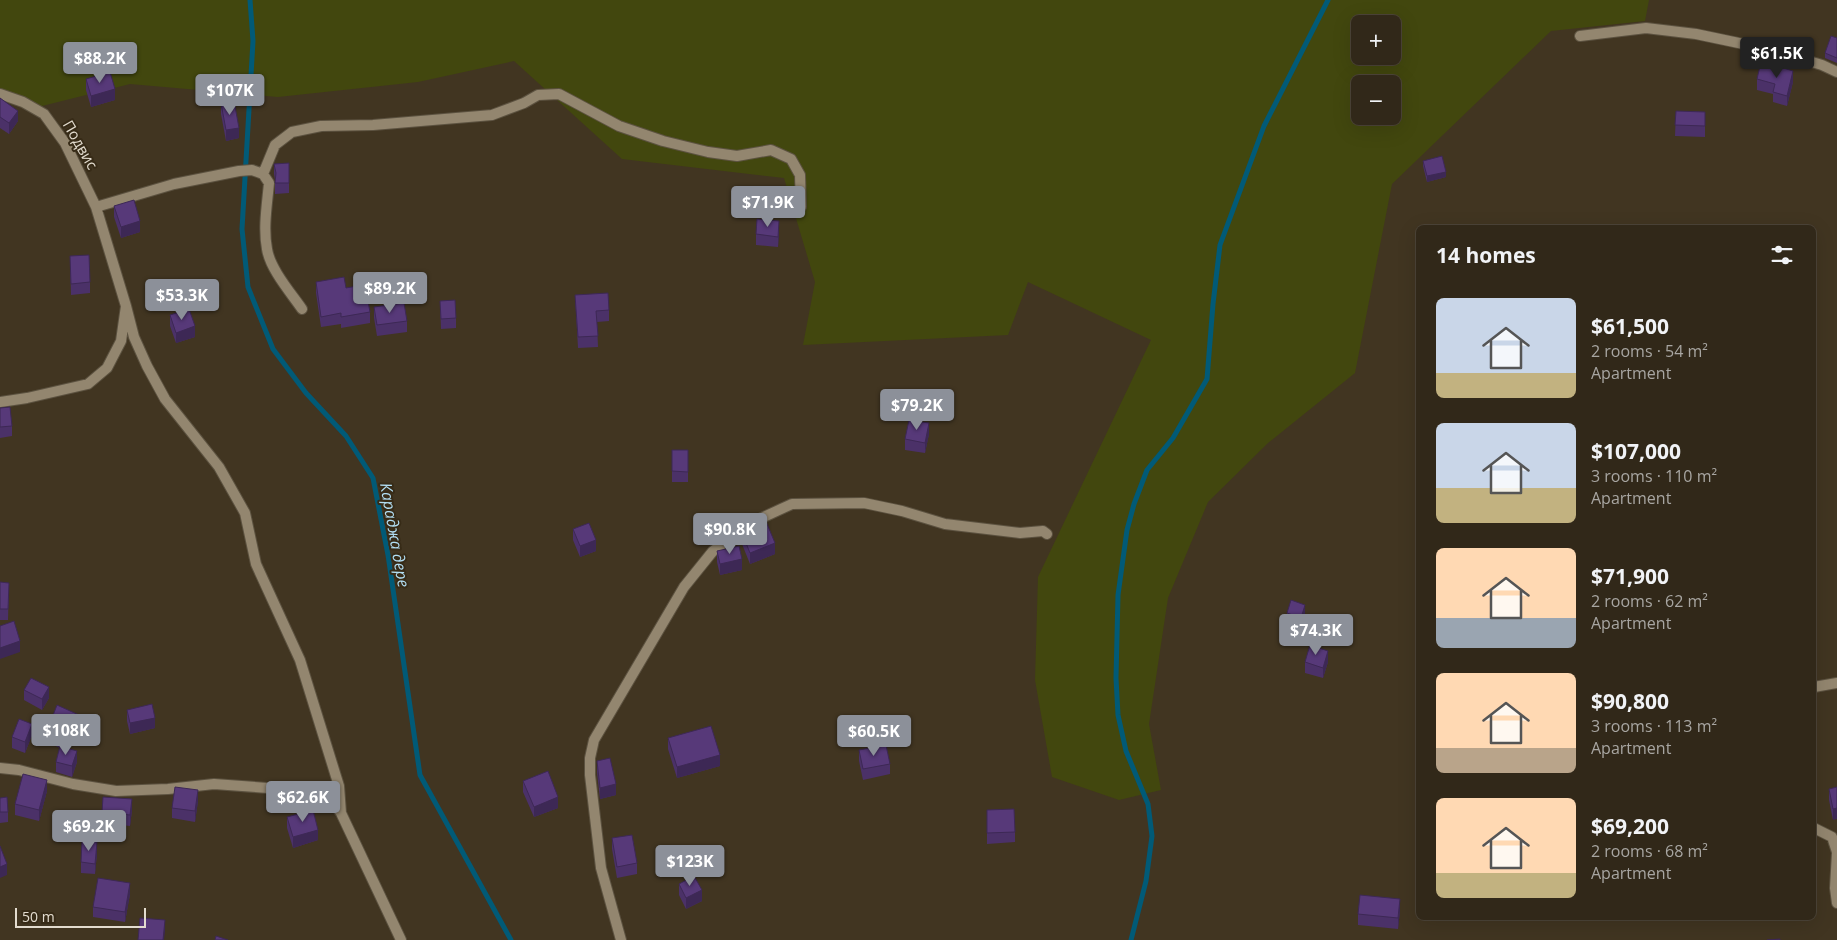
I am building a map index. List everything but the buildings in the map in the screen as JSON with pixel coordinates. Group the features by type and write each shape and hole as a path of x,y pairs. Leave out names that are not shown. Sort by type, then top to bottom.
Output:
{"street":[{"path":"1580,36 1646,28 1696,34 1772,50 1822,65 1837,72"},
{"name":"Подвис","path":"0,94 23,102 44,114 65,143 96,207 134,337 147,366 165,399 219,467 245,514 256,564 300,660 339,786 341,812"},
{"path":"263,174 275,145 292,132 321,126 373,125 492,115 524,103 538,95 559,94 620,126 664,141 708,152 737,156 771,150 791,159 800,175 801,206"},
{"path":"96,207 174,184 239,171 252,170 263,174 270,183 265,217 267,250 273,266 302,309"},
{"path":"0,402 88,384 107,368 121,341 126,306"},
{"path":"621,940 600,859 590,775 590,758 594,740 684,587 713,551 753,522 792,504 864,503 902,511 945,524 1020,533 1043,531 1047,534"},
{"path":"1816,687 1837,683"},
{"path":"0,768 19,770 73,784 116,791 168,789 214,784 295,790 323,796 341,812 401,940"},
{"path":"1816,829 1832,837 1837,852 1834,888 1837,902"}],"green space":[{"path":"0,0 1649,0 1645,21 1551,31 1392,184 1355,373 1268,443 1208,502 1168,598 1149,724 1161,790 1119,800 1052,777 1035,680 1038,577 1151,340 1028,282 1008,335 803,345 815,282 784,178 622,159 514,61 418,82 278,97 130,84 30,109 0,98"}],"waterway":[{"name":"Караджа дере","path":"250,0 253,41 242,229 248,287 273,349 306,393 346,436 373,478 388,555 420,775 511,940"},
{"path":"1131,940 1146,881 1152,836 1148,804 1126,751 1118,715 1116,678 1118,595 1127,530 1134,504 1147,470 1173,438 1207,379 1220,245 1264,126 1328,0"}]}
